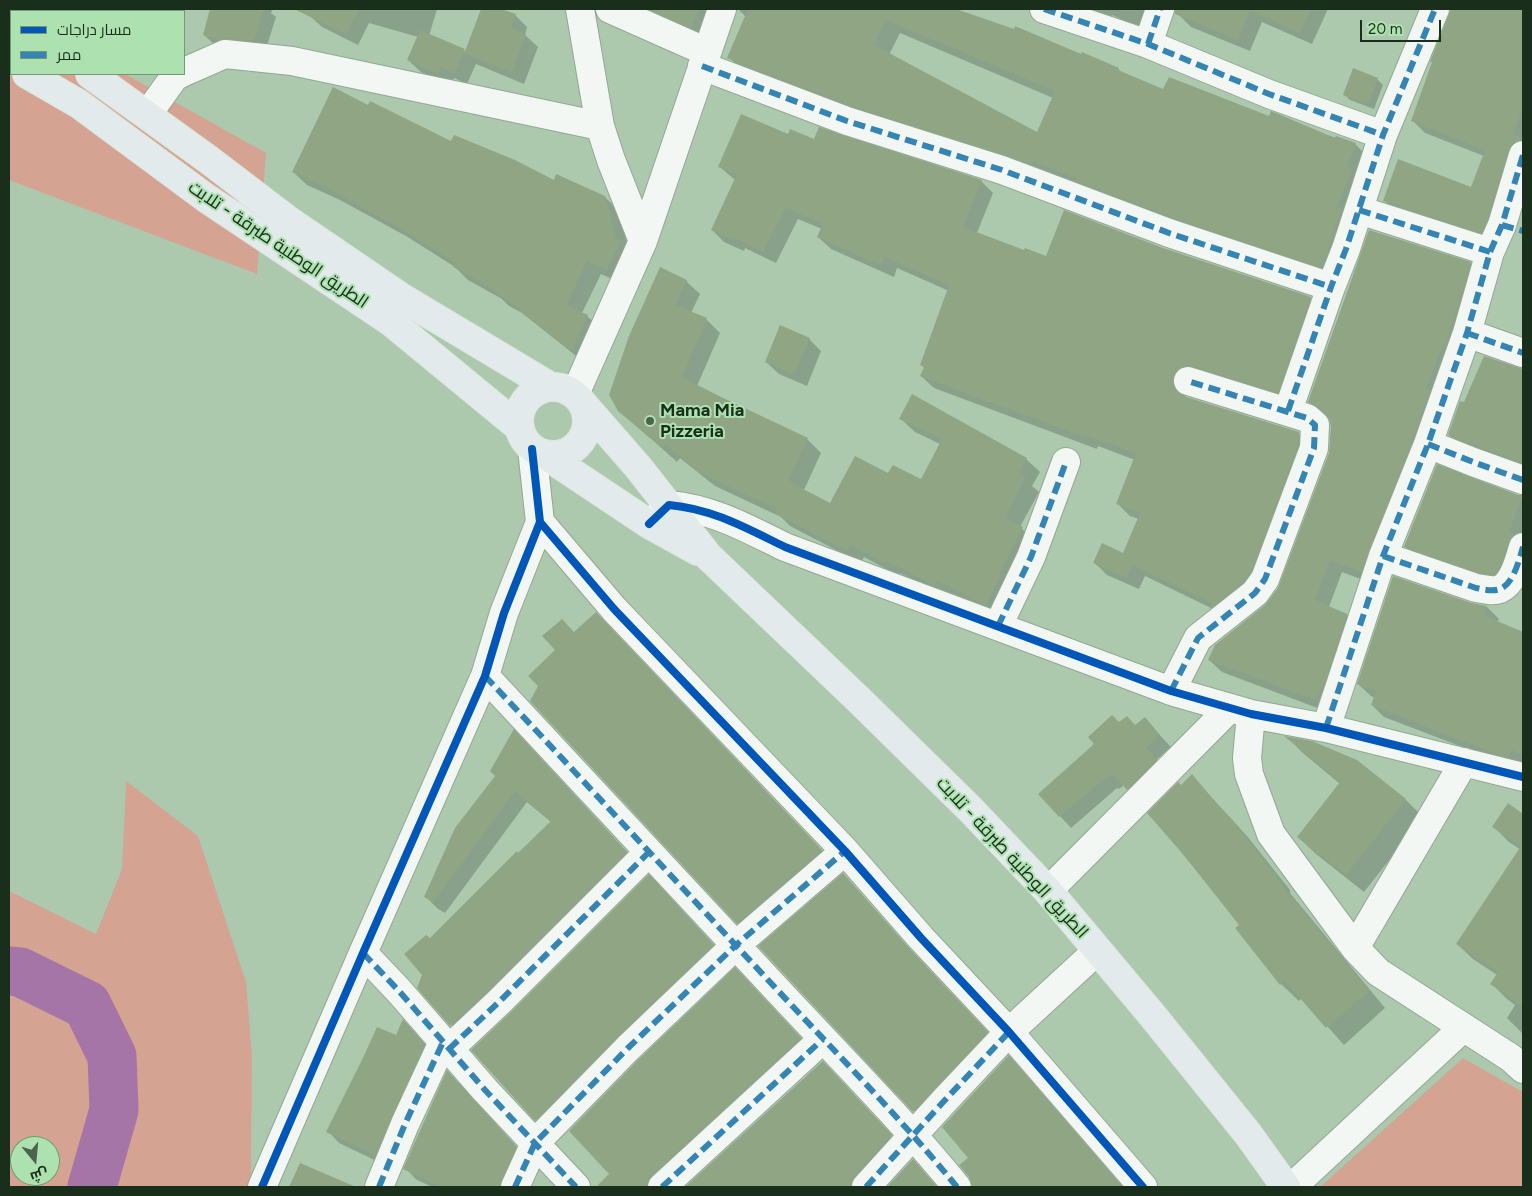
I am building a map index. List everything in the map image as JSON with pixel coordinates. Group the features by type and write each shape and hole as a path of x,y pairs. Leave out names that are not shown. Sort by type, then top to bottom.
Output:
{"main road":[{"name":"الطريق الوطنية طبرقة - تلابت","path":"30,75 79,104 206,198 390,321 532,443 649,524 708,556"},
{"name":"الطريق الوطنية طبرقة - تلابت","path":"91,75 147,114 289,221 399,296 570,395 669,506 708,556 970,810 1048,891 1248,1134 1286,1187"},
{"path":"539,390 570,395 587,414 587,426 584,437 577,446 567,452 556,455 532,443 519,416 523,405 530,396 539,390"}],"street":[{"path":"580,9 600,126 611,160 643,241"},
{"path":"610,9 705,59 847,121 1002,170 1169,233 1331,287"},
{"path":"570,395 643,241 722,9"},
{"path":"1044,9 1148,44 1268,94 1383,135"},
{"path":"1148,44 1160,9"},
{"path":"1288,411 1359,210 1383,135 1435,9"},
{"path":"185,71 225,54 292,61 600,126"},
{"path":"147,114 177,75"},
{"path":"1326,728 1383,556 1428,444 1467,333 1490,252 1512,228 1523,155"},
{"path":"1359,210 1490,252"},
{"path":"1467,333 1523,353"},
{"path":"1171,691 1198,638 1254,594 1265,579 1314,448 1314,425 1307,418 1188,381"},
{"path":"262,1187 485,676 504,613 540,522 532,443"},
{"path":"1428,444 1523,480"},
{"path":"998,626 1031,557 1066,462"},
{"path":"649,524 669,506 705,511 785,547 1171,691 1240,711 1326,728 1523,777"},
{"path":"540,522 614,609 845,851 921,938 1009,1032 1143,1187"},
{"path":"1383,556 1476,588 1490,590 1501,589 1509,581 1518,566 1523,547"},
{"path":"485,676 580,776 648,853 914,1135 957,1187"},
{"path":"1048,891 1240,711"},
{"path":"1240,711 1249,774 1270,834 1355,948 1378,972 1511,1058 1523,1069"},
{"path":"1355,948 1464,762"},
{"path":"515,1187 535,1143 628,1048 736,945 845,851"},
{"path":"379,1187 405,1124 446,1045 526,975 648,853"},
{"path":"866,1187 1009,1032 1098,950"},
{"path":"363,953 576,1187"},
{"path":"1292,1187 1463,1028"},
{"path":"662,1187 823,1039"}],"shaded area":[{"path":"9,9 85,9 10,10 10,75 127,75 266,153 257,274 9,180"},
{"path":"126,781 198,836 246,982 252,1057 251,1175 247,1187 9,1187 9,891 96,934 122,869"},
{"path":"1463,1058 1523,1092 1523,1187 1320,1187"}],"building":[{"path":"210,9 263,9 254,41 227,38 219,40 203,35"},
{"path":"294,9 359,9 346,34"},
{"path":"481,9 501,9 516,14 511,28 526,34 512,72 464,54"},
{"path":"648,9 699,9 691,28"},
{"path":"748,9 956,9 1014,29 1015,26 1081,54 1082,52 1163,89 1169,77 1269,116 1271,111 1335,138 1336,136 1356,143 1347,167 1352,170 1337,207 1342,209 1322,268 1174,218 1075,181 1076,178 1033,161 1031,164 852,106 727,58","holes":["886,20 1055,91 1037,132 874,45"]},
{"path":"1175,9 1311,9 1300,33 1250,11 1238,40 1175,14"},
{"path":"1451,9 1523,9 1523,107 1513,135 1523,138 1523,140 1513,143 1508,150 1487,220 1481,233 1383,201 1398,159 1471,187 1485,150 1411,121 1432,62 1430,62"},
{"path":"420,30 465,49 455,73 441,67 438,74 407,60"},
{"path":"1353,68 1378,78 1368,104 1343,95"},
{"path":"333,87 368,105 370,101 451,141 454,135 515,160 554,180 556,174 605,196 616,238 621,240 607,270 587,261 566,305 588,315 571,351 507,300 494,292 495,290 453,267 456,263 391,223 325,187 292,172"},
{"path":"741,114 788,134 790,129 814,139 819,127 982,180 963,227 1024,250 1025,248 1046,256 1064,210 1163,248 1311,297 1278,393 1192,366 1184,366 1178,369 1173,377 1173,385 1176,391 1183,396 1299,432 1298,445 1251,572 1244,582 1209,609 1213,603 1132,565 1127,578 1093,563 1102,543 1123,553 1140,513 1116,504 1136,453 1086,435 1085,437 920,376 924,367 920,365 949,285 885,257 881,265 817,237 823,224 786,207 763,252 733,237 732,240 711,230 737,174 718,167"},
{"path":"1369,230 1471,262 1445,347 1443,346 1426,388 1430,390 1413,438 1361,572 1330,560 1315,600 1347,614 1326,679 1316,700 1208,660 1215,645 1265,605 1278,588 1329,453 1331,426 1329,419 1317,406 1308,402"},
{"path":"660,267 687,280 675,305 707,318 682,377 808,438 788,481 830,503 855,456 888,473 893,465 921,479 942,439 899,419 912,394 1027,458 1018,473 1026,477 1005,518 1023,527 999,574 1001,575 986,605 937,581 935,586 886,560 885,563 850,545 847,550 835,545 775,513 777,509 699,472 666,445 663,449 618,411 609,395 629,336"},
{"path":"780,325 810,338 794,375 765,362"},
{"path":"1484,356 1523,369 1523,463 1448,435 1460,401 1464,402"},
{"path":"1437,464 1518,495 1523,495 1509,532 1515,534 1508,542 1501,564 1494,575 1480,573 1404,547"},
{"path":"1393,576 1471,603 1487,606 1483,615 1523,632 1523,755 1512,749 1508,757 1499,755 1371,705 1376,691 1357,684"},
{"path":"596,612 822,850 737,924 530,701 538,686 528,676 555,650 542,636 562,619 574,632"},
{"path":"1112,715 1119,722 1127,716 1135,725 1145,717 1160,735 1146,747 1157,759 1127,790 1113,774 1107,779 1106,777 1059,817 1038,794 1094,744 1088,737"},
{"path":"514,729 627,852 488,991 450,1026 417,988 422,975 404,954 426,935 430,938 517,851 518,853 551,821 515,791 433,902 424,897 455,828 495,776 490,771"},
{"path":"1284,736 1312,741 1357,760 1406,799 1346,875 1297,837 1340,782"},
{"path":"1192,774 1230,817 1276,878 1369,991 1326,1028 1285,981 1280,985 1235,928 1239,925 1183,854 1147,813 1178,782 1181,785"},
{"path":"1508,803 1523,814 1523,1007 1490,984 1498,972 1456,944 1521,846 1492,827"},
{"path":"843,873 910,949 988,1032 913,1112 758,946"},
{"path":"649,874 714,945 617,1037 535,1121 471,1050"},
{"path":"735,967 801,1038 651,1176 647,1182 647,1187 596,1187 609,1174 569,1131 639,1059"},
{"path":"403,1019 425,1044 375,1155 326,1132 377,1027 396,1035"},
{"path":"1009,1055 1123,1187 972,1187 969,1177 959,1165 968,1158 942,1127"},
{"path":"823,1061 892,1135 854,1176 851,1187 685,1187"},
{"path":"447,1070 516,1146 500,1187 442,1187 403,1169"},
{"path":"913,1159 937,1187 887,1187"},
{"path":"300,1163 356,1187 289,1187"}],"waterway":[{"path":"9,971 20,972 87,1005 112,1056 114,1110 92,1187"}],"marked path":[{"path":"1044,9 1148,44 1269,94 1383,135"},
{"path":"1148,44 1160,9"},
{"path":"1288,411 1346,249 1383,135 1435,9"},
{"path":"702,66 847,121 1002,170 1169,233 1331,287"},
{"path":"1326,728 1383,556 1428,444 1467,333 1490,252 1502,225 1523,155"},
{"path":"1359,210 1490,252"},
{"path":"1502,225 1523,231"},
{"path":"1467,333 1523,353"},
{"path":"1171,691 1198,638 1255,593 1265,579 1314,448 1315,425 1307,418 1188,381"},
{"path":"1428,444 1523,480"},
{"path":"998,626 1031,557 1066,462"},
{"path":"1383,556 1476,588 1494,590 1500,589 1509,582 1523,547"},
{"path":"485,676 888,1108 957,1187"},
{"path":"515,1187 535,1143 628,1048 736,945 845,851"},
{"path":"449,1049 499,1002 648,853"},
{"path":"363,953 399,991 485,1090 576,1187"},
{"path":"866,1187 1009,1032"},
{"path":"662,1187 823,1039"},
{"path":"379,1187 405,1124 443,1042"}],"cycle path":[{"path":"262,1187 485,676 504,613 540,522 532,449"},
{"path":"649,524 669,505 715,515 785,547 1171,691 1251,714 1326,728 1523,777"},
{"path":"540,522 614,609 845,851 921,938 1009,1032 1143,1187"}],"place":[{"name":"Mama Mia Pizzeria","path":"650,421"}]}
